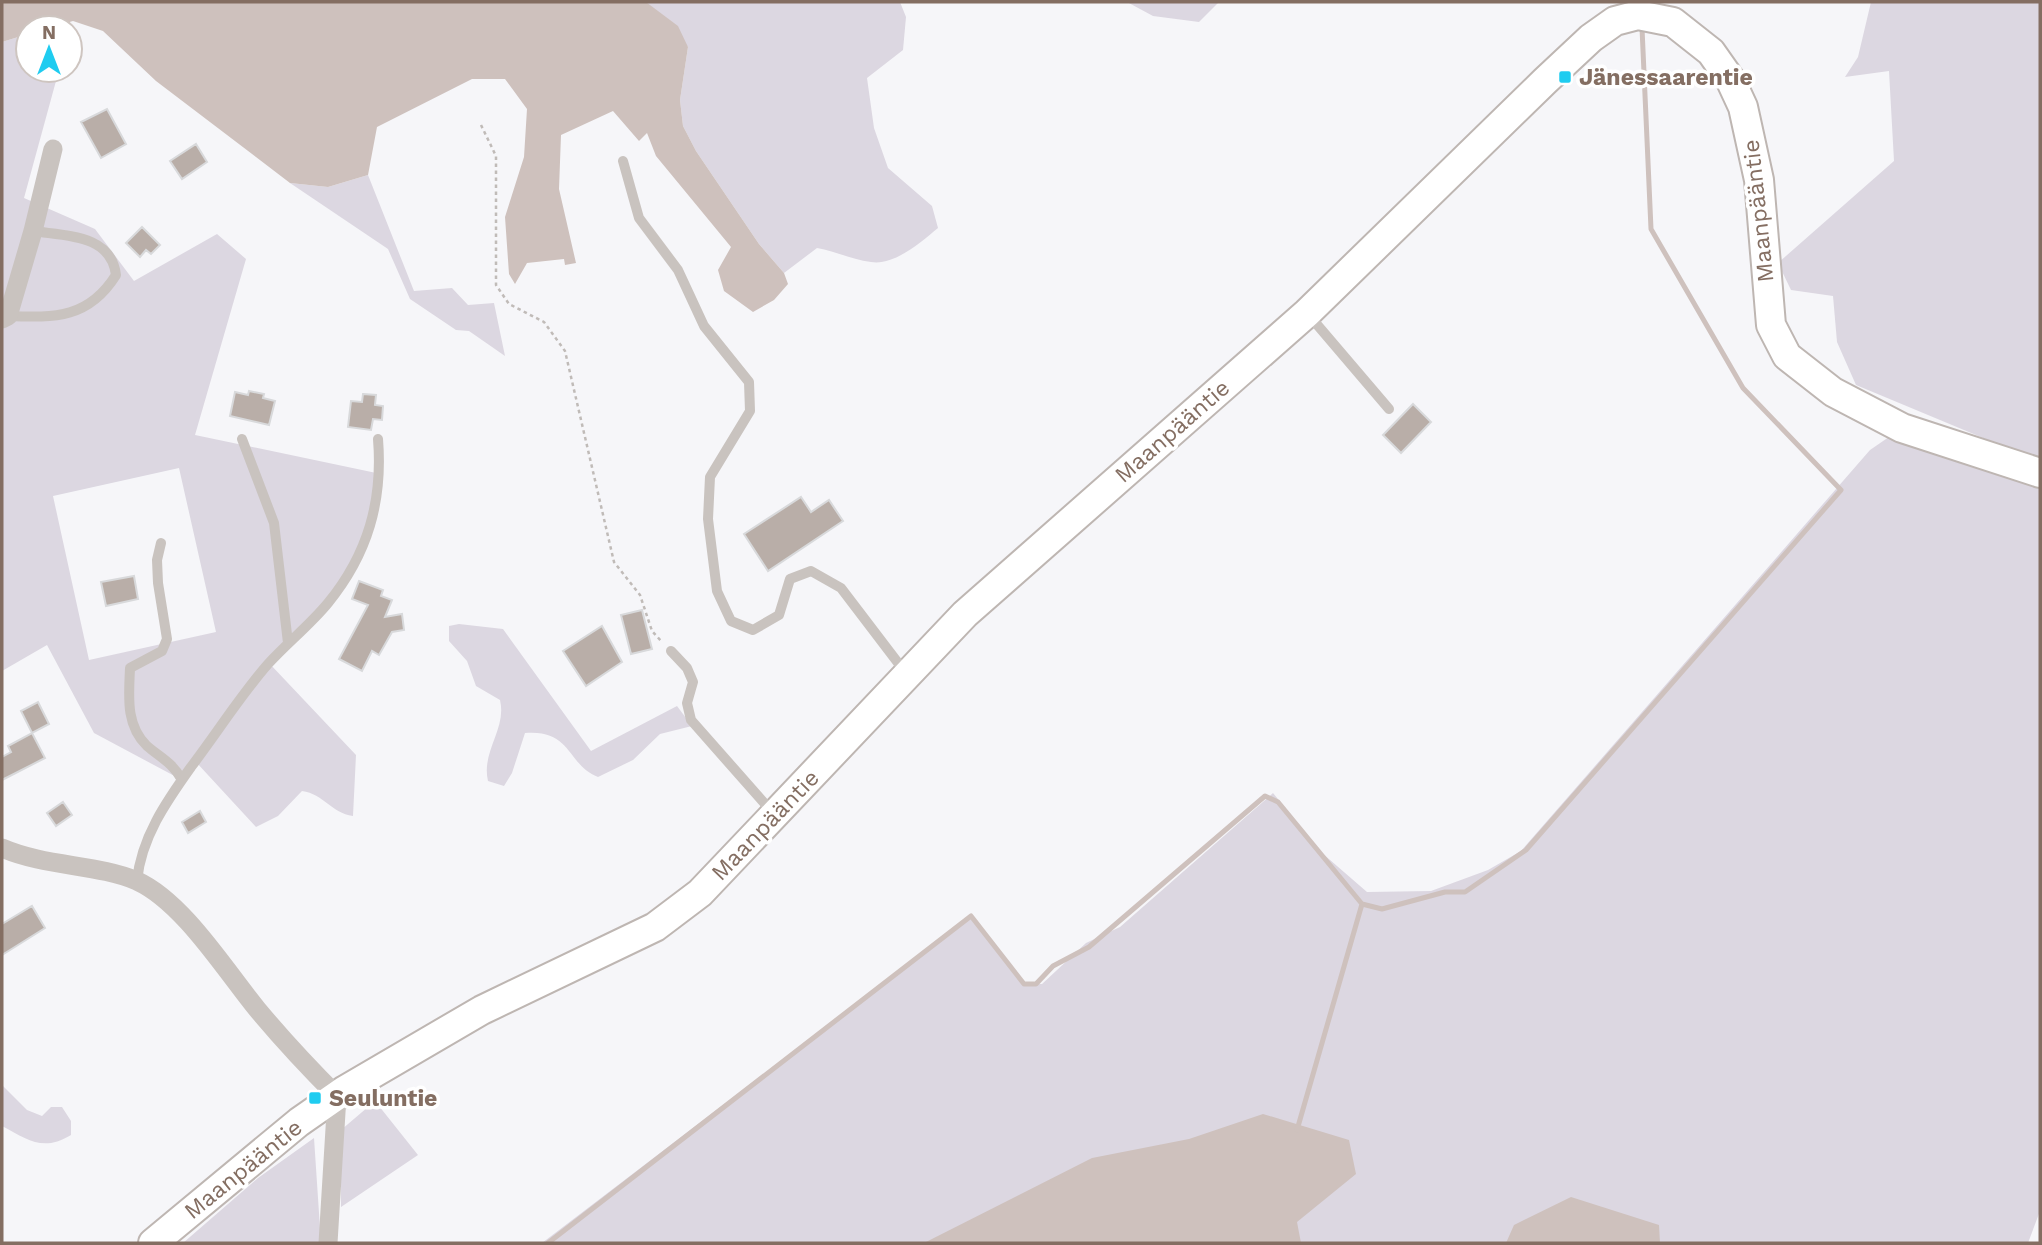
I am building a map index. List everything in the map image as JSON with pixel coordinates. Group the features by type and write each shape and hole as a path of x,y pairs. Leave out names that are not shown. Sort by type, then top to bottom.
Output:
{"street":[{"name":"Maanpääntie","path":"153,1243 290,1129 337,1096 482,1010 655,927 699,893 776,816 965,614 1307,313 1591,38 1636,8 1673,22 1687,31 1711,52 1737,93 1759,180 1768,311 1774,334 1787,356 1833,392 1902,428 2040,473"},
{"path":"5,318 33,231 53,149"},
{"path":"2,848 56,865 137,881 170,905 190,925 284,1039 337,1096 328,1243"}],"lane":[{"path":"623,160 639,218 678,270 704,326 749,382 750,411 710,477 708,519 717,591 731,621 753,630 779,615 790,579 811,570 841,588 908,675"},
{"path":"5,318 71,313 92,305 116,275 115,262 106,248 91,240 33,231"},
{"path":"1307,313 1389,409"},
{"path":"242,439 274,523 288,643"},
{"path":"137,881 143,848 150,831 182,780 266,667 327,605 350,573 370,525 380,491 379,439"},
{"path":"161,542 157,560 158,583 167,639 162,651 130,668 130,716 138,734 148,746 174,765 182,780"},
{"path":"671,651 687,668 694,681 687,703 691,720 776,816"}],"path":[{"path":"481,125 496,156 496,285 509,304 544,322 565,351 614,562 640,595 652,631 671,651"}],"shaded area":[{"path":"2,2 646,2 678,26 688,47 680,100 683,126 696,151 759,244 784,273 788,284 774,300 753,312 724,291 718,270 731,247 656,156 647,133 639,141 613,111 561,135 559,189 576,263 565,265 564,259 527,263 515,284 509,274 505,217 524,157 527,109 505,79 472,79 377,127 368,175 328,187 290,183 156,81 103,31 84,25 84,14 14,14 14,38 2,42"},
{"path":"646,2 900,2 906,17 903,50 867,78 874,128 888,168 932,206 938,228 907,252 889,260 864,261 817,248 784,273 759,244 696,151 683,126 680,100 688,47"},
{"path":"1127,2 1219,2 1199,22 1153,16"},
{"path":"1871,2 2040,2 2040,457 2012,450 1856,385 1837,342 1833,296 1791,290 1778,263 1894,161 1889,71 1845,77 1858,57"},
{"path":"14,38 14,84 55,84 24,198 95,229 134,281 217,234 246,259 195,435 381,474 380,491 350,573 269,663 356,755 353,816 302,791 278,816 256,827 196,762 182,780 94,733 47,645 2,671 2,42","holes":["179,468 216,632 89,660 53,496"]},
{"path":"368,175 414,291 452,288 468,305 494,303 505,356 469,331 456,330 410,299 388,249 290,183 328,187"},
{"path":"1902,428 2040,477 2040,1211 2028,1243 542,1243 971,916 1023,983 1042,984 1086,943 1120,927 1273,793 1322,853 1367,892 1431,891 1488,870 1521,851 1870,450"},
{"path":"459,624 503,629 591,751 677,706 692,726 660,734 633,760 598,777 588,772 561,742 552,736 525,733 512,773 504,786 488,781 488,760 500,721 500,700 476,686 467,661 449,641 449,626"},
{"path":"2,1085 27,1110 42,1116 51,1107 62,1107 71,1121 71,1135 52,1143 36,1142 2,1126"},
{"path":"375,1101 418,1155 341,1207 341,1130"},
{"path":"1263,1114 1349,1140 1356,1174 1297,1222 1301,1243 924,1243 1092,1158 1189,1139"},
{"path":"314,1138 321,1243 183,1243 258,1178"},
{"path":"1571,1197 1659,1225 1660,1243 1506,1243 1514,1225"}],"building":[{"path":"107,109 126,144 101,158 81,122"},
{"path":"196,144 207,162 182,179 170,161"},
{"path":"142,227 160,245 151,254 146,250 140,257 126,243"},
{"path":"249,391 264,394 263,398 275,401 269,425 230,416 235,392 248,395"},
{"path":"363,394 376,395 375,405 383,406 382,420 373,419 371,430 348,427 351,401 362,402"},
{"path":"1413,404 1431,422 1401,453 1383,435"},
{"path":"801,497 811,512 829,500 843,521 768,571 744,534"},
{"path":"134,576 138,599 106,606 101,582"},
{"path":"359,581 383,590 381,596 392,600 385,617 402,614 404,630 392,632 379,655 372,651 362,671 339,659 368,605 352,599"},
{"path":"642,610 652,649 631,654 621,615"},
{"path":"602,626 622,662 586,686 563,651"},
{"path":"38,702 49,724 32,733 21,711"},
{"path":"32,733 45,758 2,780 2,757 11,752 8,746"},
{"path":"63,802 72,815 56,826 47,813"},
{"path":"200,811 206,822 188,833 182,822"},
{"path":"32,906 45,928 2,955 2,924"}],"waterway":[{"path":"548,1243 971,916 1024,984 1036,984 1053,966 1089,947 1265,796 1278,802 1362,904 1382,909 1445,892 1465,892 1526,850 1841,490 1743,388 1651,229 1642,28"},
{"path":"1297,1130 1362,904"}],"place":[{"name":"Jänessaarentie","path":"1565,77"},
{"name":"Seuluntie","path":"315,1098"}]}
